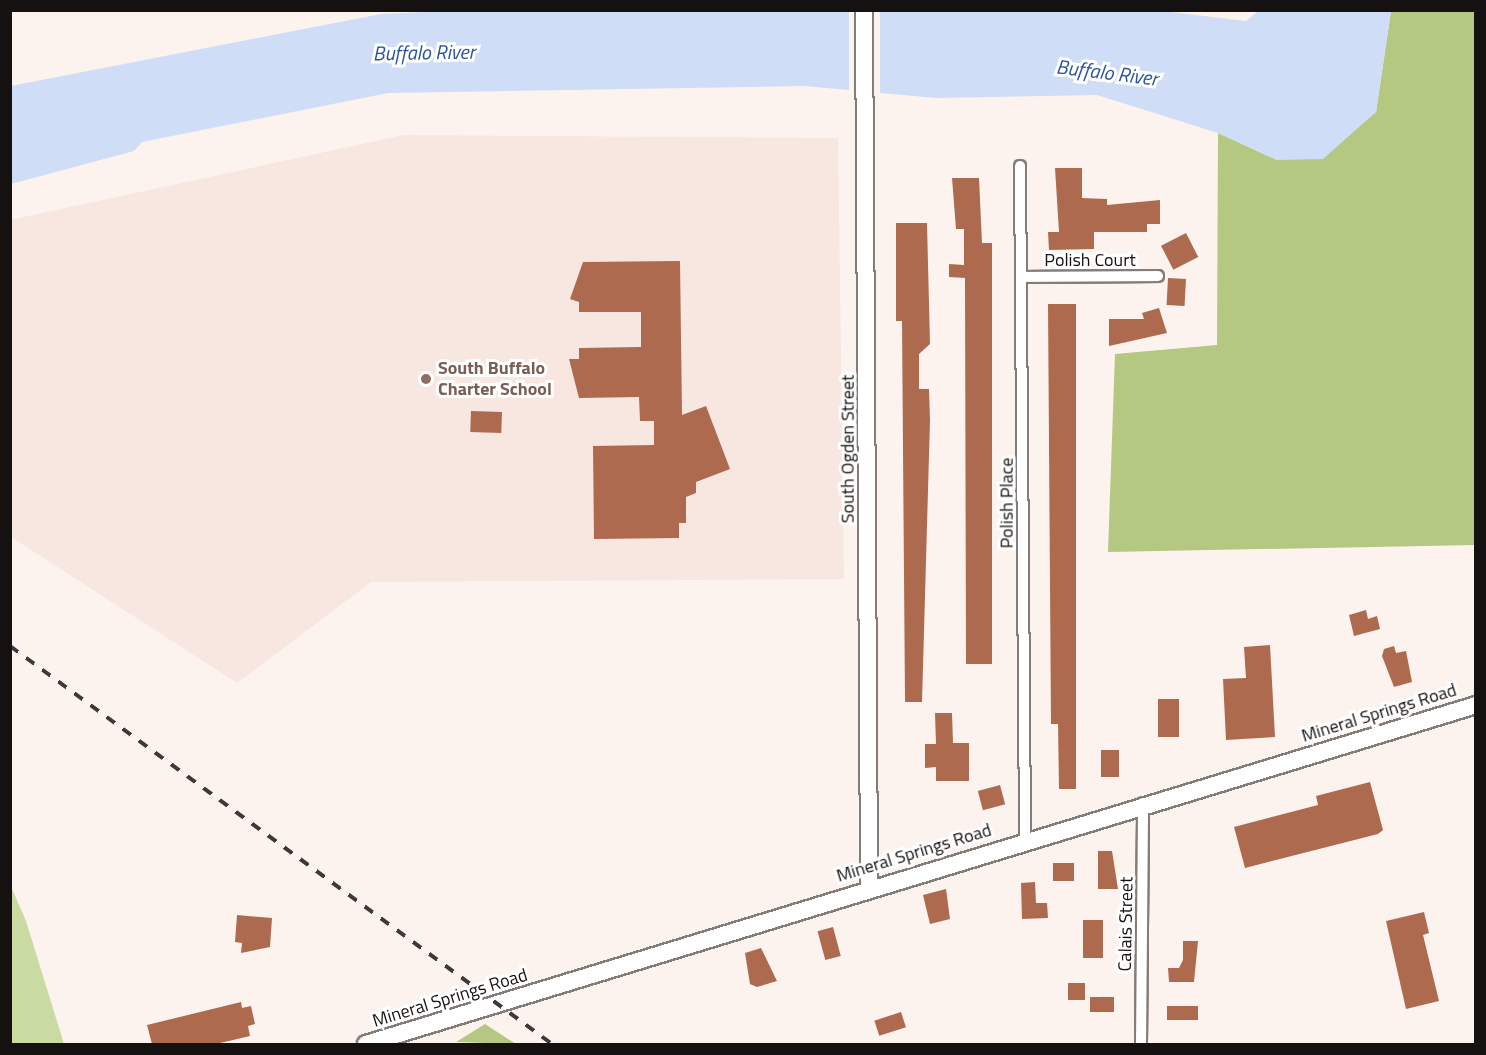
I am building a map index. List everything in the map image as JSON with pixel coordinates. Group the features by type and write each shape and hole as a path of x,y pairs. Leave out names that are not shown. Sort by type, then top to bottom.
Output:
{"street":[{"name":"South Ogden Street","path":"864,10 869,887"},
{"name":"Polish Place","path":"1020,166 1025,839"},
{"name":"Polish Court","path":"1021,277 1158,276"},
{"name":"Mineral Springs Road","path":"376,1043 1025,839 1476,705"},
{"name":"Calais Street","path":"1141,1044 1143,803"}],"shaded area":[{"name":"South Buffalo Charter School","path":"404,135 838,138 844,579 371,582 237,683 11,537 10,220"}],"green space":[{"path":"1391,11 1475,11 1475,545 1108,552 1115,354 1217,345 1218,133 1277,160 1376,112"},
{"path":"10,884 26,921 64,1044 11,1044"},
{"path":"485,1024 516,1044 456,1042"}],"water":[{"name":"Buffalo River","path":"466,10 1154,10 1246,21 1258,11 1391,11 1376,112 1323,159 1277,160 1218,133 1097,95 936,98 804,86 388,93 142,142 134,151 11,184 11,86 381,14"}],"pier":[{"path":"849,11 880,11 880,93 849,93"}],"building":[{"path":"1055,168 1082,168 1082,198 1107,199 1107,205 1160,200 1160,224 1147,224 1147,232 1094,232 1094,249 1049,250 1048,232 1059,232"},
{"path":"952,178 979,178 982,243 992,243 992,664 966,664 965,278 949,277 949,264 964,265 964,229 956,229"},
{"path":"896,223 927,223 930,344 919,354 919,389 929,389 930,420 922,702 905,702 902,321 896,321"},
{"path":"1186,233 1198,257 1173,270 1161,246"},
{"path":"680,261 682,415 706,406 730,469 696,482 696,493 686,497 686,523 679,523 679,538 594,539 593,446 654,445 654,421 640,421 639,397 579,398 569,359 579,359 579,348 641,347 641,312 579,312 579,302 570,299 583,262"},
{"path":"1168,278 1186,279 1185,306 1167,305"},
{"path":"1048,304 1076,304 1076,789 1059,789 1058,724 1051,724"},
{"path":"1159,308 1167,333 1109,346 1109,319 1144,319 1142,313"},
{"path":"471,411 502,412 501,433 470,432"},
{"path":"1366,610 1368,619 1377,616 1380,629 1354,636 1349,615"},
{"path":"1270,645 1275,737 1226,740 1223,679 1246,678 1244,647"},
{"path":"1394,646 1396,653 1406,651 1412,682 1394,687 1382,656 1384,649"},
{"path":"1158,699 1179,699 1179,737 1158,737"},
{"path":"935,713 952,713 953,743 969,743 969,781 936,781 936,767 925,768 925,744 936,744"},
{"path":"1101,750 1119,750 1119,777 1101,777"},
{"path":"1370,782 1383,830 1378,834 1245,868 1234,827 1318,805 1316,796"},
{"path":"1000,785 1005,804 983,810 978,791"},
{"path":"1098,851 1112,851 1118,889 1098,889"},
{"path":"1053,863 1074,863 1074,881 1053,881"},
{"path":"1035,882 1036,903 1047,903 1048,918 1022,919 1021,883"},
{"path":"946,889 950,919 930,924 923,895"},
{"path":"1424,912 1429,933 1423,935 1439,1001 1406,1009 1386,921"},
{"path":"237,915 272,918 270,947 241,953 242,943 235,942"},
{"path":"1083,920 1103,920 1103,958 1083,958"},
{"path":"833,927 841,956 825,960 818,931"},
{"path":"1183,941 1198,941 1194,982 1169,982 1168,968 1179,968 1183,960"},
{"path":"761,948 777,981 757,987 750,984 745,953"},
{"path":"1068,983 1085,983 1085,1000 1068,1000"},
{"path":"1090,997 1114,997 1114,1012 1090,1012"},
{"path":"241,1002 242,1008 251,1006 255,1024 248,1026 250,1036 216,1044 152,1044 147,1025"},
{"path":"1167,1006 1198,1006 1198,1020 1167,1020"},
{"path":"901,1012 906,1027 879,1036 874,1021"}],"railway":[{"path":"10,646 552,1044"}],"place":[{"name":"South Buffalo Charter School","path":"426,379"}]}
